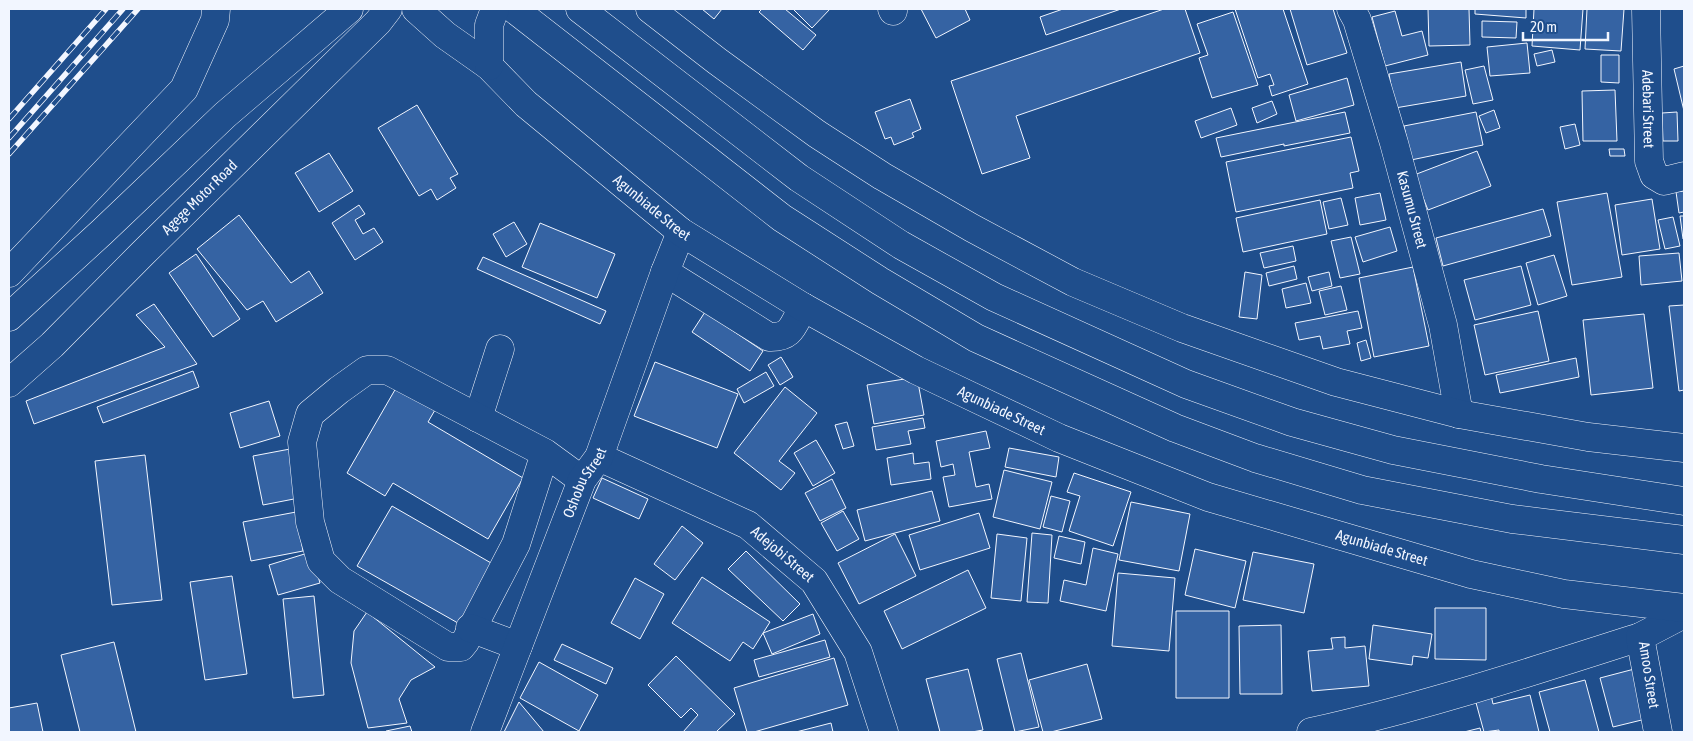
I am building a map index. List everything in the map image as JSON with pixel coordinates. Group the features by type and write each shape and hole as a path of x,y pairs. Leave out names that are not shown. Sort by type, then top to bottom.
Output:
{"main road":[{"path":"9,273 184,89 215,20 216,9"},
{"path":"9,317 225,115 350,9"},
{"name":"Agege Motor Road","path":"9,383 59,338 378,22 388,9"},
{"name":"Agunbiade Street","path":"416,9 445,35 489,66 526,104 681,232 803,307 916,370 1059,438 1208,497 1471,574 1564,594 1684,608"},
{"path":"489,66 489,25 495,9"},
{"path":"514,9 782,218 880,281 976,338 1176,428 1255,458 1362,490 1512,519 1684,540"},
{"path":"580,9 799,178 901,245 994,297 1186,384 1292,422 1393,450 1541,479 1684,501"},
{"path":"650,9 717,62 817,134 972,228 1073,282 1182,328 1336,382 1459,414 1588,437 1684,448"},
{"name":"Kasumu Street","path":"1351,9 1357,20 1391,133 1443,325 1459,414"},
{"name":"Adebari Street","path":"1646,9 1649,161 1654,175 1664,181 1684,176"},
{"name":"Oshobu Street","path":"485,732 582,480 599,457 681,232"},
{"path":"665,272 769,336 780,337 789,332 803,307"},
{"path":"478,418 500,349"},
{"path":"545,453 516,544 461,647 448,647 340,580 321,562 310,522 302,442 310,414 367,370 387,370 545,453 582,480"},
{"name":"Adejobi Street","path":"599,457 748,526 814,581 858,652 884,732"},
{"name":"Amoo Street","path":"1658,732 1640,637 1684,614"},
{"path":"470,628 518,646"},
{"path":"1311,732 1359,721 1506,680 1640,637"}],"building":[{"path":"702,9 722,9 714,19"},
{"path":"762,9 785,9 816,35 803,50 759,12"},
{"path":"793,9 830,9 812,28"},
{"path":"921,9 965,9 970,20 936,38"},
{"path":"1063,9 1121,9 1046,35 1040,17"},
{"path":"1164,9 1185,9 1200,53 1016,116 1030,158 982,174 951,81"},
{"path":"1235,9 1283,9 1308,84 1272,96 1269,86 1274,85 1270,74 1258,78"},
{"path":"1290,9 1333,9 1347,53 1307,65"},
{"path":"1428,9 1469,9 1470,45 1429,46"},
{"path":"1475,9 1526,9 1526,18 1475,14"},
{"path":"1534,9 1583,9 1580,50 1532,46"},
{"path":"1587,9 1624,9 1621,51 1585,49"},
{"path":"1395,11 1402,36 1422,31 1428,55 1385,66 1372,17"},
{"path":"1233,12 1258,85 1212,98 1199,58 1208,55 1197,24"},
{"path":"1482,21 1517,22 1516,38 1482,37"},
{"path":"1527,43 1530,73 1490,76 1487,47"},
{"path":"1552,50 1555,62 1537,66 1534,54"},
{"path":"1601,55 1619,55 1619,83 1601,82"},
{"path":"1461,62 1466,96 1395,108 1389,74"},
{"path":"1484,66 1493,100 1473,104 1465,70"},
{"path":"1684,66 1684,111 1674,69"},
{"path":"1347,78 1354,105 1296,121 1289,95"},
{"path":"1615,90 1617,141 1583,141 1582,91"},
{"path":"910,99 921,129 912,133 914,137 894,145 891,137 885,139 875,112"},
{"path":"1272,101 1277,114 1257,123 1252,108"},
{"path":"417,105 458,174 450,178 456,188 437,200 431,189 419,196 378,128"},
{"path":"1231,108 1237,125 1201,138 1195,121"},
{"path":"1494,110 1500,128 1486,133 1479,116"},
{"path":"1345,112 1350,133 1221,157 1216,138"},
{"path":"1476,112 1483,145 1411,160 1404,126"},
{"path":"1677,112 1678,141 1663,141 1662,113"},
{"path":"1575,124 1580,145 1565,149 1560,127"},
{"path":"1351,137 1359,171 1350,173 1353,188 1236,212 1226,162"},
{"path":"1609,149 1624,149 1625,156 1610,156"},
{"path":"1477,151 1491,186 1428,210 1414,175"},
{"path":"329,153 353,191 319,212 295,173"},
{"path":"1684,191 1684,212 1679,213 1676,192"},
{"path":"1380,193 1386,220 1360,225 1355,198"},
{"path":"1607,193 1622,277 1572,285 1557,202"},
{"path":"1341,198 1348,225 1329,229 1323,202"},
{"path":"1652,199 1660,249 1622,255 1615,205"},
{"path":"1320,200 1327,234 1243,252 1236,218"},
{"path":"359,205 365,214 355,220 363,234 374,228 383,242 355,260 332,223"},
{"path":"1543,209 1551,236 1443,266 1436,238"},
{"path":"239,215 291,283 309,271 323,293 276,322 263,301 247,310 197,249"},
{"path":"1680,216 1684,216 1684,239 1683,239"},
{"path":"1673,217 1680,246 1665,249 1658,220"},
{"path":"514,222 527,244 506,257 493,234"},
{"path":"540,223 615,254 597,298 522,267"},
{"path":"1390,227 1397,251 1363,262 1355,237"},
{"path":"1351,237 1360,274 1340,278 1331,241"},
{"path":"1293,246 1296,261 1264,268 1260,253"},
{"path":"1679,253 1682,281 1641,285 1639,256"},
{"path":"196,254 240,319 213,337 169,273"},
{"path":"1554,255 1567,296 1538,305 1526,263"},
{"path":"483,257 606,311 600,324 477,269"},
{"path":"1294,266 1297,279 1269,286 1266,273"},
{"path":"1521,266 1531,305 1475,320 1464,280"},
{"path":"1413,267 1429,346 1374,357 1359,278"},
{"path":"1245,272 1262,275 1257,319 1239,317"},
{"path":"1329,272 1332,286 1312,291 1308,277"},
{"path":"1306,283 1311,303 1286,308 1282,289"},
{"path":"1341,286 1347,310 1325,315 1319,291"},
{"path":"154,304 197,364 34,424 26,401 165,347 136,315"},
{"path":"1684,305 1684,390 1679,391 1669,306"},
{"path":"1358,311 1362,328 1347,331 1350,344 1323,349 1320,336 1299,340 1295,323"},
{"path":"1538,311 1549,361 1485,375 1474,325"},
{"path":"705,312 763,351 750,371 692,332"},
{"path":"1644,314 1653,388 1591,395 1583,320"},
{"path":"1366,340 1371,358 1361,361 1357,343"},
{"path":"781,357 793,377 780,385 768,365"},
{"path":"1576,358 1579,377 1500,393 1496,375"},
{"path":"655,362 738,394 717,448 634,416"},
{"path":"193,371 199,387 103,423 97,407"},
{"path":"766,372 774,386 744,403 737,389"},
{"path":"917,377 924,415 874,424 867,385"},
{"path":"785,387 817,413 779,461 795,473 781,490 734,453"},
{"path":"396,388 435,410 428,422 523,478 488,539 393,483 385,496 347,473"},
{"path":"269,401 280,436 240,448 230,413"},
{"path":"923,418 925,428 908,431 911,444 876,450 872,427"},
{"path":"847,422 854,446 843,449 835,425"},
{"path":"986,431 990,448 969,452 976,487 989,484 992,499 949,507 943,477 955,475 953,464 941,467 936,441"},
{"path":"816,440 835,473 813,486 794,453"},
{"path":"1009,448 1059,457 1056,477 1005,467"},
{"path":"290,449 299,498 263,505 253,456"},
{"path":"913,453 914,464 929,462 931,479 891,485 887,458"},
{"path":"145,455 162,600 112,605 95,461"},
{"path":"1004,470 1052,482 1040,529 993,517"},
{"path":"1074,473 1131,492 1113,546 1069,531 1080,496 1067,492"},
{"path":"602,478 648,499 639,519 593,498"},
{"path":"832,479 846,508 820,521 805,493"},
{"path":"932,491 940,521 865,541 857,510"},
{"path":"1051,496 1070,501 1062,532 1043,527"},
{"path":"1131,502 1190,514 1179,571 1119,560"},
{"path":"392,506 498,567 465,627 357,566"},
{"path":"843,511 859,539 837,551 821,523"},
{"path":"296,512 303,551 251,561 243,522"},
{"path":"979,513 990,548 920,570 909,535"},
{"path":"682,526 703,543 675,580 654,564"},
{"path":"1032,533 1052,535 1048,603 1027,602"},
{"path":"895,534 916,576 859,604 838,563"},
{"path":"997,534 1027,538 1021,601 991,598"},
{"path":"1059,536 1085,542 1081,564 1054,558"},
{"path":"1093,548 1118,554 1106,611 1060,601 1064,580 1086,585"},
{"path":"1195,549 1246,561 1235,608 1185,595"},
{"path":"746,551 800,604 783,621 728,569"},
{"path":"311,552 320,583 278,595 269,565"},
{"path":"1253,552 1314,564 1304,613 1243,600"},
{"path":"968,570 986,608 902,649 884,611"},
{"path":"1118,573 1175,578 1169,651 1112,646"},
{"path":"232,576 247,674 205,680 190,582"},
{"path":"702,577 770,622 753,649 743,642 730,661 672,623"},
{"path":"635,578 664,594 640,639 611,623"},
{"path":"314,596 324,695 293,698 283,599"},
{"path":"1435,608 1486,608 1486,660 1435,659"},
{"path":"1176,611 1229,611 1229,698 1176,698"},
{"path":"367,612 435,667 411,680 399,699 407,723 368,728 351,663 354,631"},
{"path":"813,614 820,634 772,654 763,633"},
{"path":"1281,625 1282,694 1240,694 1239,626"},
{"path":"1373,625 1432,634 1428,658 1413,656 1412,665 1369,659"},
{"path":"1345,637 1345,648 1365,646 1369,686 1312,691 1308,651 1333,649 1331,638"},
{"path":"825,640 830,657 759,677 754,660"},
{"path":"114,642 136,732 80,732 61,655"},
{"path":"562,644 613,668 606,684 554,660"},
{"path":"1021,653 1039,727 1015,732 997,659"},
{"path":"676,656 735,714 716,732 683,732 698,715 691,708 681,718 648,685"},
{"path":"834,658 848,705 754,732 747,732 734,688"},
{"path":"539,662 598,695 579,731 520,698"},
{"path":"1087,664 1102,719 1051,732 1043,732 1029,680"},
{"path":"1642,667 1654,717 1613,727 1600,678"},
{"path":"968,669 983,730 940,732 926,679"},
{"path":"1585,680 1599,732 1550,732 1539,692"},
{"path":"1491,695 1493,704 1530,695 1539,732 1499,732 1499,730 1484,732 1475,699"},
{"path":"519,702 544,732 504,732"},
{"path":"37,703 43,732 9,732 9,708"},
{"path":"831,723 833,732 796,732"},
{"path":"410,726 412,732 386,732 386,731"},
{"path":"1480,728 1481,732 1464,732"}],"railway":[{"path":"9,119 106,9"},
{"path":"9,138 123,9"},
{"path":"9,154 138,9"}]}
